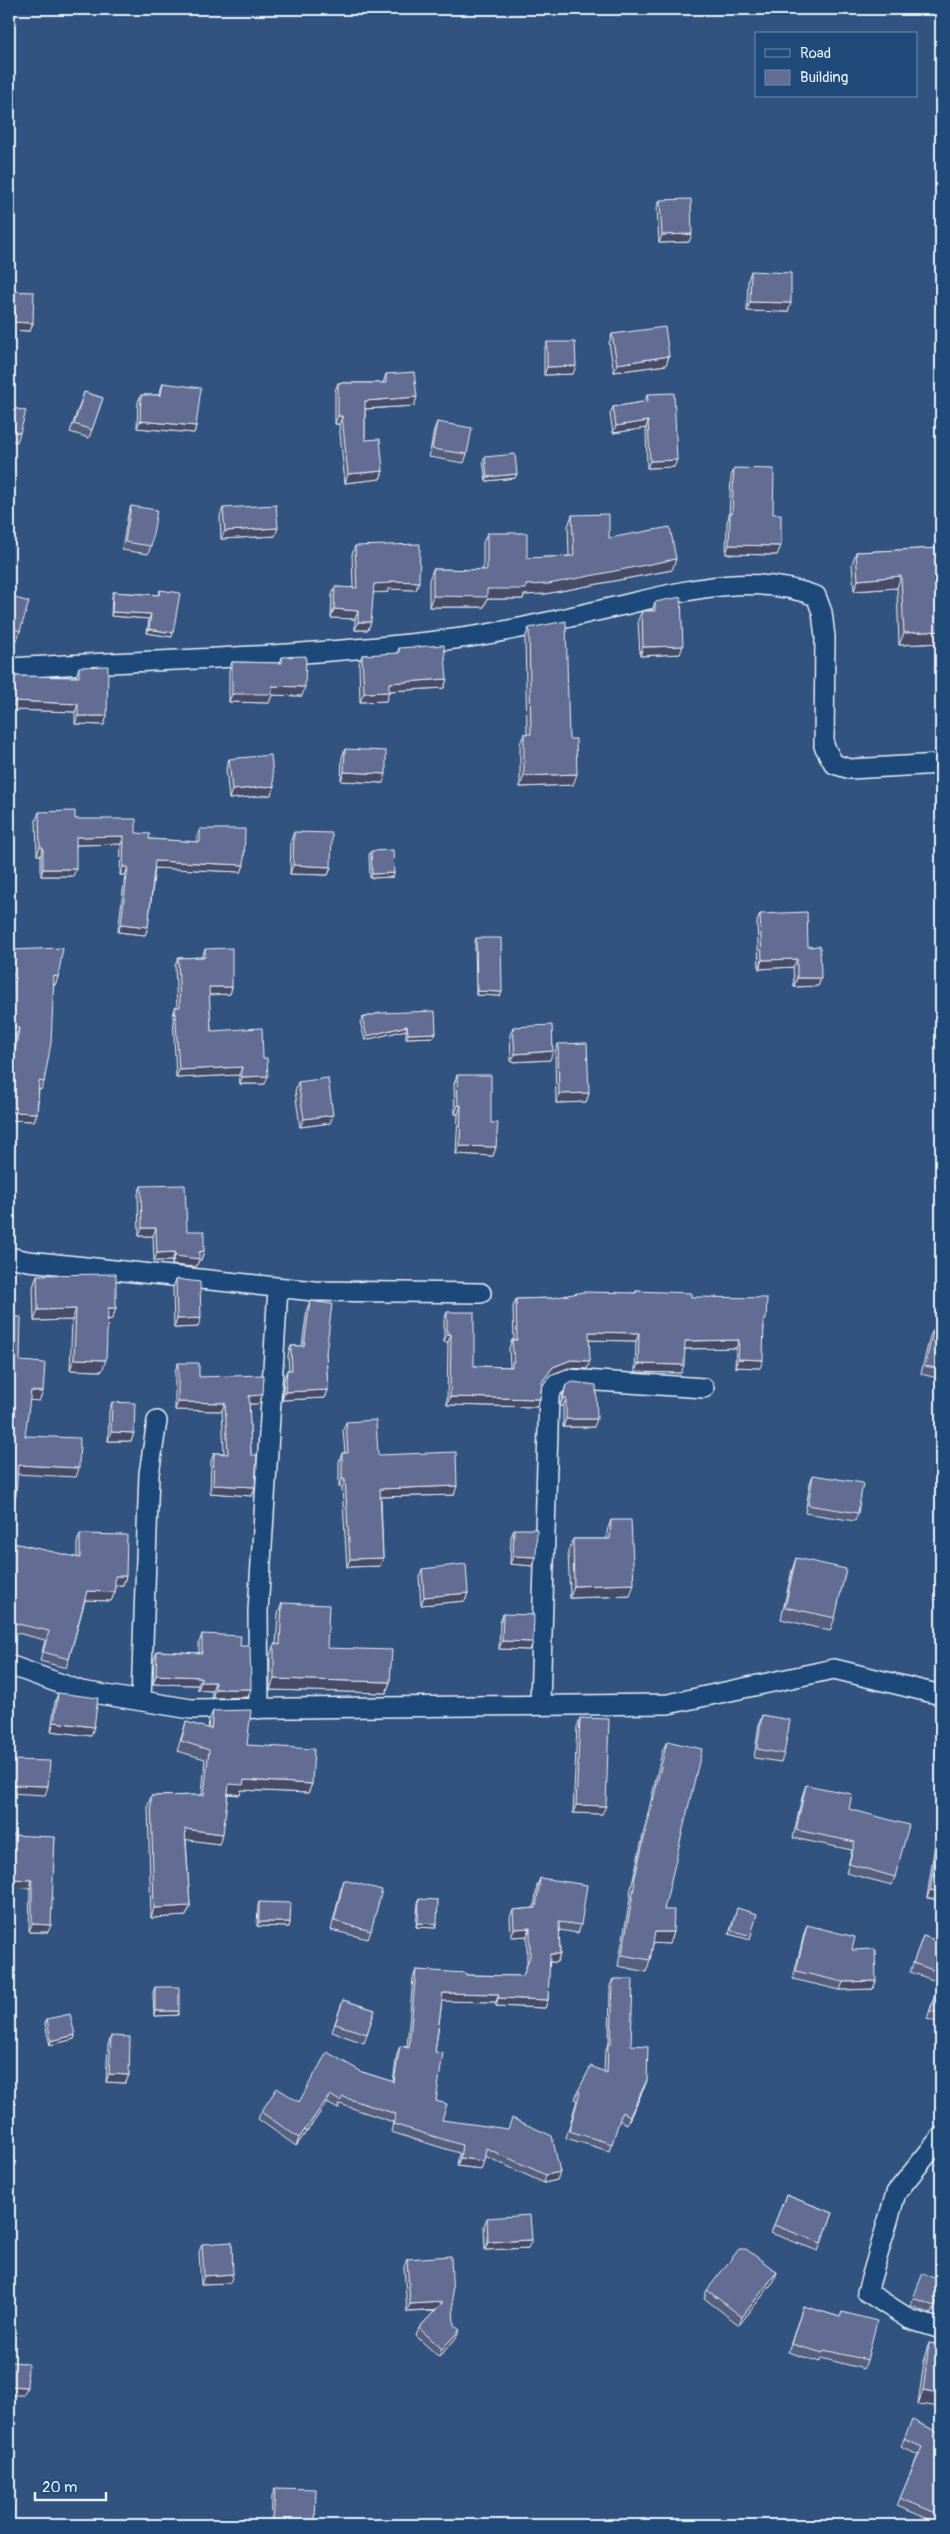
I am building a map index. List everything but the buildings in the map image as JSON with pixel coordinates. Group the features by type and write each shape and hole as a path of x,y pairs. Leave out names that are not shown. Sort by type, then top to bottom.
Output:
{"street":[{"path":"9,668 307,652 454,639 553,621 717,584 790,589 816,596 822,612 827,673 824,746 834,764 850,769 941,764"},
{"path":"9,1257 28,1261 278,1288 368,1293 481,1293"},
{"path":"259,1709 258,1611 278,1288"},
{"path":"540,1704 549,1395 555,1385 568,1379 704,1388"},
{"path":"140,1700 149,1474 157,1421"},
{"path":"9,1665 81,1691 191,1709 668,1704 834,1669 941,1695"},
{"path":"941,2137 896,2193 867,2292 909,2319 941,2329"}]}
